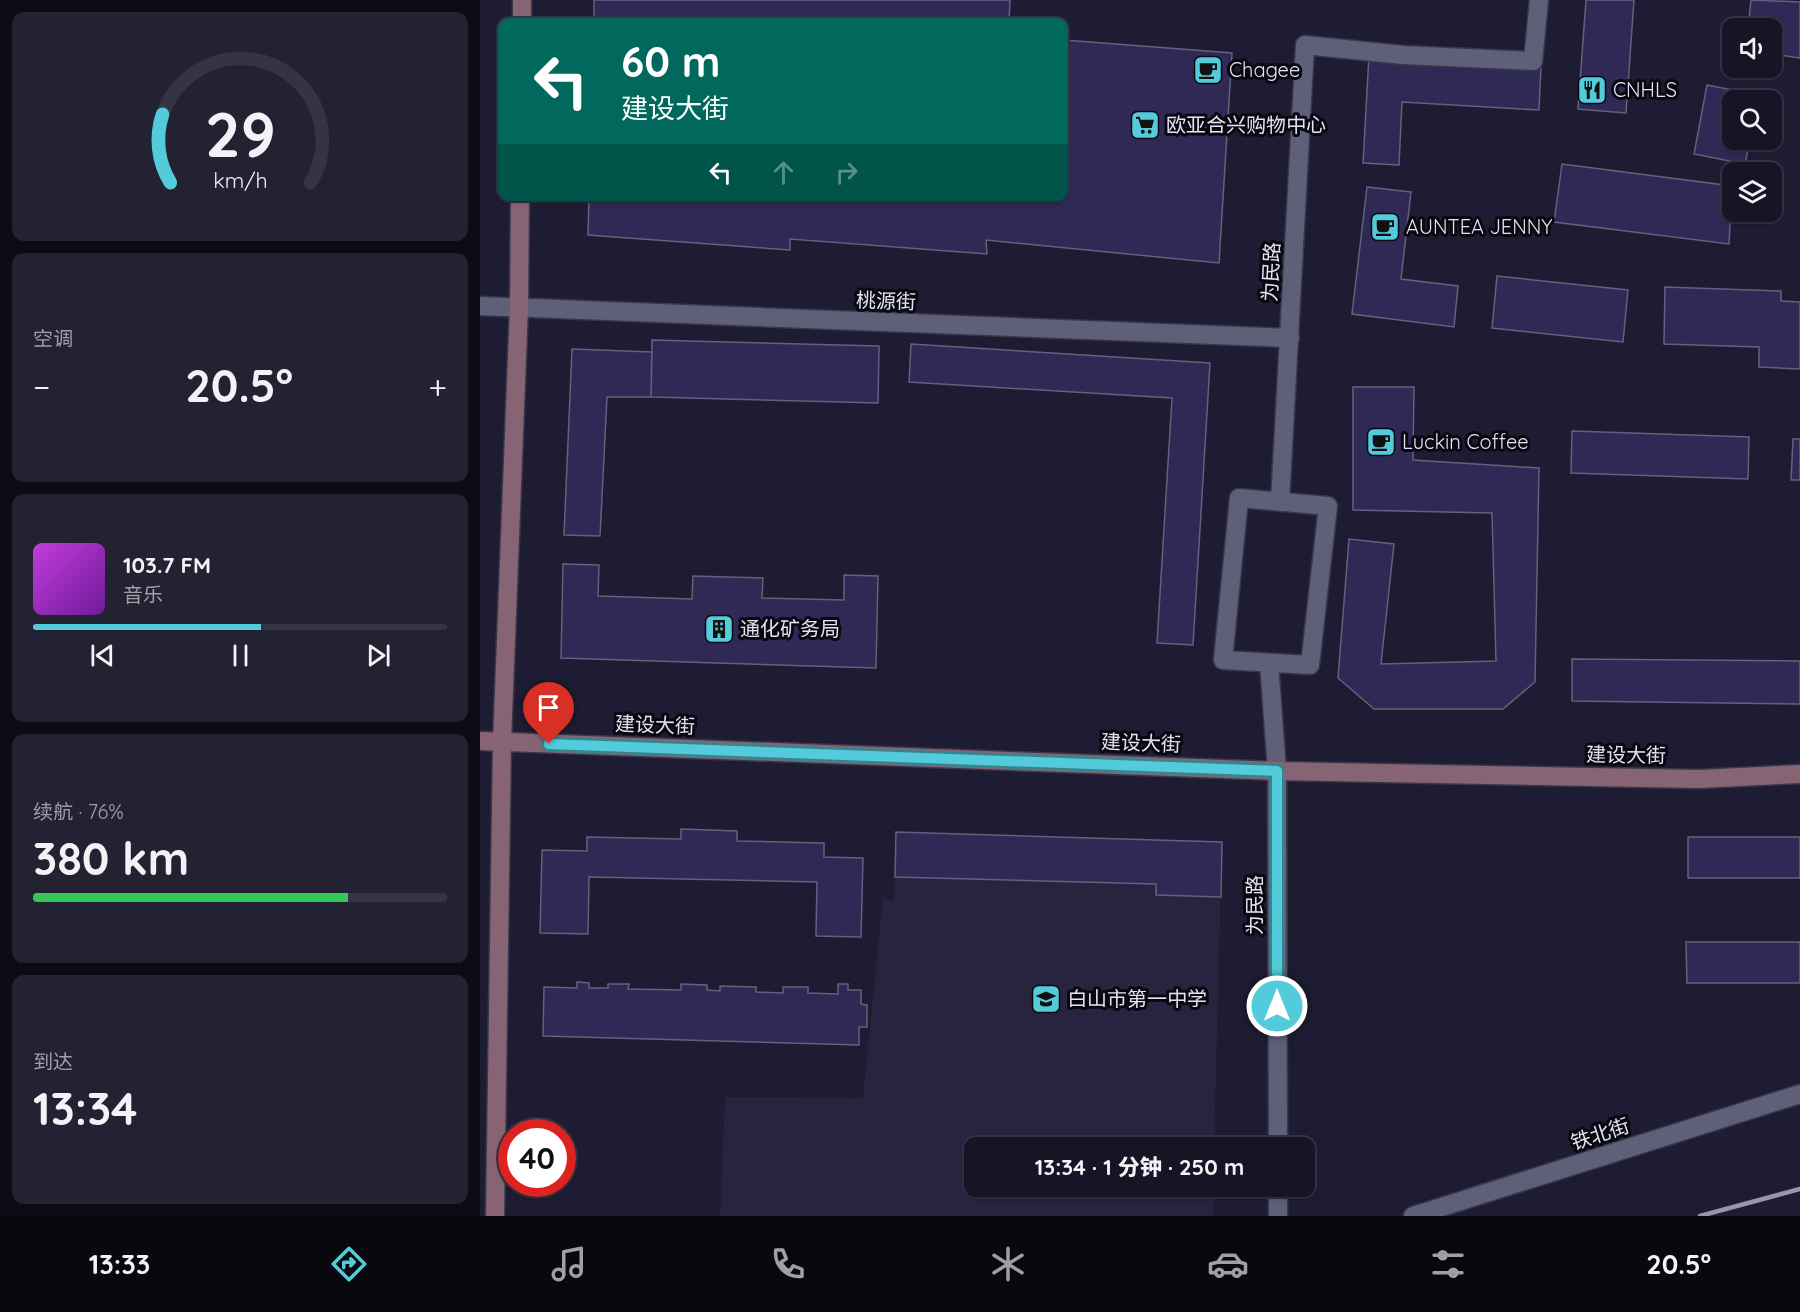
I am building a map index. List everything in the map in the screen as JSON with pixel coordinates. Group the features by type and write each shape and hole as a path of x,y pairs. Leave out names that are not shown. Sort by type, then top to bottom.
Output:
{"main road":[{"path":"522,0 522,18"},
{"path":"495,1216 502,742 519,306 520,201"},
{"name":"建设大街","path":"480,741 1277,771 1699,779 1800,774"}],"street":[{"name":"为民路","path":"1280,502 1305,45 1403,55 1533,61 1539,0"},
{"name":"桃源街","path":"480,306 1290,338"},
{"path":"1239,498 1280,502 1329,507 1310,665 1223,660 1239,498"},
{"name":"为民路","path":"1269,663 1277,771 1278,1137"},
{"name":"铁北街","path":"1413,1216 1800,1094"},
{"path":"1278,1197 1278,1216"}],"shaded area":[{"name":"白山市第一中学","path":"896,832 1222,842 1214,1137 964,1137 964,1197 1213,1197 1213,1216 720,1216 725,1097 863,1098 883,899 894,900"}],"building":[{"path":"594,0 1010,0 1009,18 594,18"},
{"path":"1586,0 1634,0 1626,113 1578,109"},
{"path":"1751,0 1800,2 1800,58 1782,55 1782,18 1749,18"},
{"name":"欧亚合兴购物中心","path":"1068,40 1232,53 1219,263 986,240 987,254 790,239 790,250 588,235 589,201 1068,201"},
{"path":"1369,55 1541,66 1539,110 1402,102 1399,165 1363,163"},
{"path":"1707,85 1732,90 1722,90 1722,150 1748,150 1745,162 1694,154"},
{"path":"1562,164 1722,185 1722,222 1730,222 1729,244 1554,222"},
{"path":"1367,187 1411,192 1401,279 1458,286 1454,327 1352,314"},
{"path":"1497,276 1628,290 1623,342 1492,328"},
{"path":"1665,287 1781,291 1781,301 1800,302 1800,369 1759,367 1759,347 1664,344"},
{"path":"652,340 879,346 878,403 651,397"},
{"path":"911,344 1210,363 1193,645 1157,643 1172,398 909,382"},
{"path":"572,349 652,352 651,397 607,397 600,536 564,535"},
{"path":"1353,387 1414,387 1413,460 1539,468 1535,682 1503,709 1374,709 1338,678 1349,539 1394,544 1381,664 1496,661 1492,513 1353,510"},
{"path":"1572,431 1749,437 1748,479 1571,473"},
{"path":"1793,439 1800,439 1800,480 1791,480"},
{"name":"通化矿务局","path":"563,564 599,565 598,596 692,599 693,576 763,578 762,598 844,600 844,575 878,576 876,668 561,658"},
{"path":"1572,659 1800,661 1800,704 1572,701"},
{"path":"681,829 737,831 737,841 824,843 824,857 863,858 861,937 816,936 817,882 589,877 588,934 540,933 542,850 587,851 587,837 681,839"},
{"path":"896,832 1222,842 1221,897 1156,895 1156,884 895,877"},
{"path":"1688,837 1800,837 1800,878 1688,878"},
{"path":"1686,942 1800,942 1800,983 1687,983"},
{"path":"577,982 589,983 589,988 608,988 608,984 629,984 628,989 681,990 681,984 707,985 707,990 720,991 720,986 756,987 756,992 783,993 783,987 808,987 808,993 838,994 838,984 848,984 848,990 861,990 861,1004 867,1005 867,1027 859,1027 859,1045 543,1036 544,987 577,988"}],"railway":[{"path":"1700,1216 1800,1189"}],"place":[{"name":"Chagee","path":"1208,70"},
{"name":"CNHLS","path":"1592,90"},
{"name":"欧亚合兴购物中心","path":"1145,125"},
{"name":"AUNTEA JENNY","path":"1385,227"},
{"name":"Luckin Coffee","path":"1381,442"},
{"name":"通化矿务局","path":"719,629"},
{"name":"白山市第一中学","path":"1046,999"}],"route":[{"path":"549,744 1277,771 1277,1006"}]}
